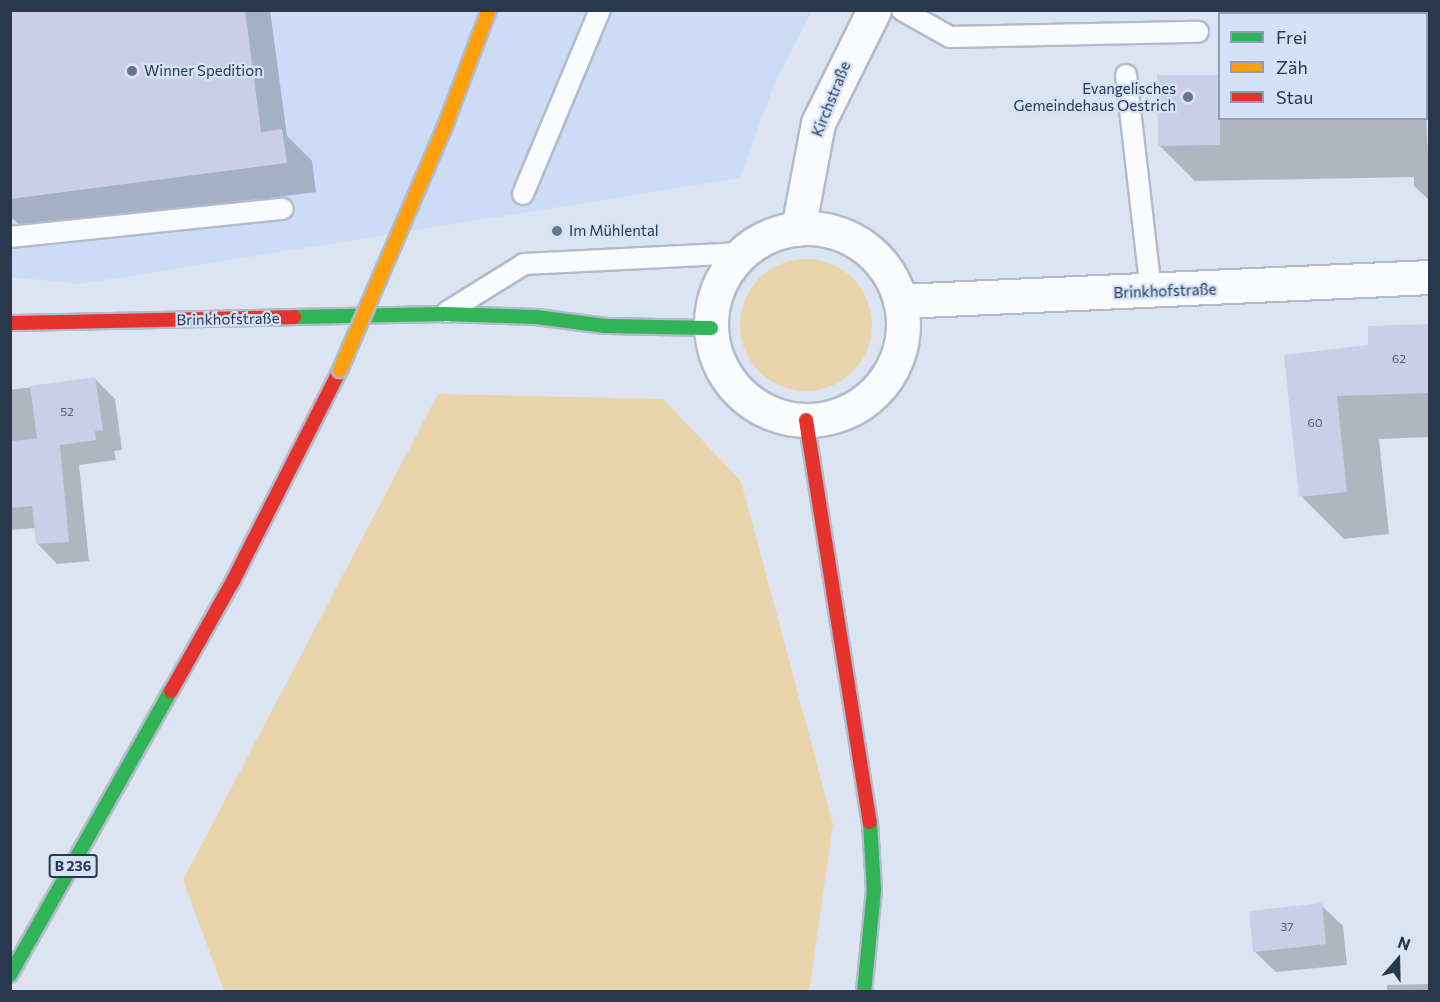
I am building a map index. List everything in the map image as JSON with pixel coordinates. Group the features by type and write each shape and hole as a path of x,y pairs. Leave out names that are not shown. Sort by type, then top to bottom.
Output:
{"main road":[{"name":"B 236","path":"10,975 249,551 340,370 444,129 489,10"},
{"name":"Brinkhofstraße","path":"10,323 445,314 536,317 605,326 711,328"},
{"path":"806,420 869,810 874,890 864,992"}],"street":[{"name":"Kirchstraße","path":"798,229 818,123 874,10"},
{"path":"798,229 831,232 862,246 886,270 900,301 902,339 888,376 861,403 844,412 806,420 765,411 748,400 721,368 711,328 719,286 743,253 768,236 798,229"},
{"name":"Brinkhofstraße","path":"900,301 1150,292 1430,278"}],"lane":[{"path":"523,194 600,10"},
{"path":"902,10 950,37 1198,32"},
{"path":"1126,75 1150,292"},
{"path":"10,237 283,209"},
{"path":"445,314 524,264 743,253"}],"shaded area":[{"path":"10,11 812,11 774,85 740,178 80,284 11,277"},
{"path":"806,259 831,264 853,278 867,300 872,325 867,350 853,372 831,386 806,391 781,386 759,372 745,350 740,325 745,300 759,278 781,264"},
{"path":"438,394 663,399 741,481 833,824 809,991 224,991 183,880"}],"building":[{"name":"Winner Spedition","path":"10,10 245,10 261,132 282,129 287,163 10,199"},
{"path":"1157,75 1218,75 1220,145 1158,146"},
{"path":"1430,324 1430,393 1337,396 1347,492 1299,497 1284,355 1368,345 1368,326"},
{"path":"95,377 103,430 95,431 96,440 60,445 69,542 36,544 32,506 10,508 10,441 37,439 30,386"},
{"path":"1322,903 1326,944 1253,952 1249,911"}],"traffic: fast":[{"path":"294,317 445,314 536,317 605,326 711,328"},
{"path":"10,975 171,691"},
{"path":"864,992 874,890 870,822"}],"traffic: jam":[{"path":"10,323 294,317"},
{"path":"171,691 233,581 340,370"},
{"path":"806,420 870,822"}],"traffic: slow":[{"path":"340,370 444,129 489,10"}],"place":[{"name":"Winner Spedition","path":"132,71"},
{"name":"Evangelisches Gemeindehaus Oestrich","path":"1188,97"},
{"name":"Im Mühlental","path":"557,231"}]}
